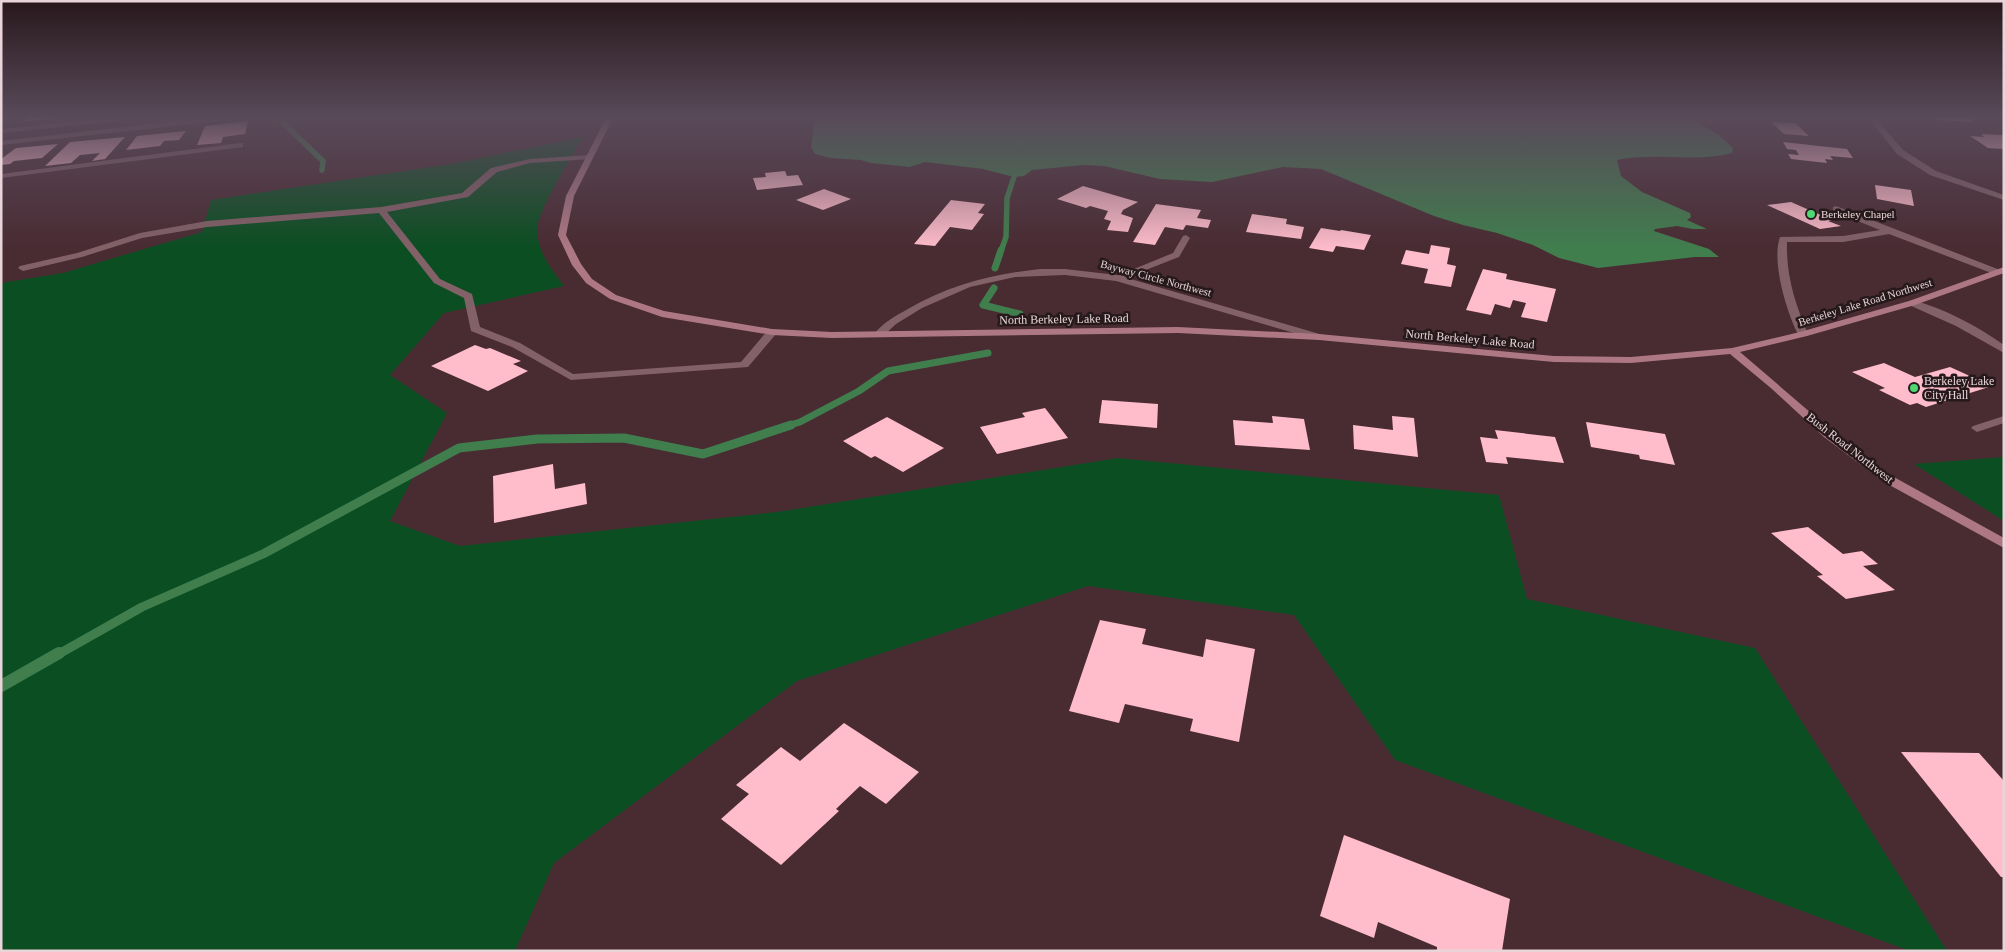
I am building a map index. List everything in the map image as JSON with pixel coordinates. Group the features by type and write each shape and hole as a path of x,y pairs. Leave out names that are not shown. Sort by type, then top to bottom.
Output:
{"street":[{"path":"1,176 117,160"},
{"path":"23,268 79,255 140,236 207,224 381,210 465,195 494,170 538,160"},
{"name":"North Berkeley Lake Road","path":"586,160 570,196 562,236 577,265 590,281 613,297 662,314 689,320 772,332 832,335 1159,330 1319,337 1554,359 1631,360 1732,351"},
{"path":"1913,160 1933,173 2004,198"},
{"path":"1836,209 2000,271"},
{"path":"381,210 437,281 469,296 475,329 516,345 571,377 744,365 772,332"},
{"path":"1803,334 1789,300 1782,254 1783,239 1843,239 1890,230"},
{"path":"1117,278 1176,255 1186,238"},
{"name":"Bayway Circle Northwest","path":"878,334 889,323 945,292 1013,273 1052,270 1117,278 1319,337"},
{"name":"Berkeley Lake Road Northwest","path":"1732,351 1803,334 1912,303 2000,271"},
{"path":"1912,303 1956,321 2004,350"},
{"name":"Bush Road Northwest","path":"1732,351 1776,387 1828,434 1888,480 2004,544"},
{"path":"1977,428 2004,419"}],"shaded area":[{"path":"468,160 570,160 542,211 537,231 543,254 564,286 444,313 390,375 447,413 390,521 460,546 777,512 1118,458 1499,495 1527,599 1755,648 1947,951 1910,951 1395,760 1294,615 1088,586 797,681 554,863 515,951 1,951 1,283 63,273 202,232 211,200"},
{"path":"862,160 1617,160 1621,176 1642,192 1690,213 1691,217 1687,220 1707,229 1677,226 1655,229 1654,231 1709,249 1719,257 1695,257 1598,268 1559,258 1533,245 1497,233 1434,216 1321,169 1283,167 1212,182 1160,179 1104,166 1084,165 1032,170 1024,176 1014,177 983,169 925,162 910,167"},
{"path":"2004,457 2004,521 1914,464"}],"building":[{"path":"1,160 19,160 10,164 1,165"},
{"path":"51,160 74,160 71,163 45,166"},
{"path":"1804,160 1826,160 1827,163"},
{"path":"785,171 787,176 798,175 803,185 757,190 753,178 766,177 765,173"},
{"path":"1875,185 1911,190 1914,206 1877,199"},
{"path":"1083,186 1138,202 1123,210 1121,214 1133,218 1128,232 1107,230 1111,221 1104,219 1108,211 1090,206 1086,208 1057,199"},
{"path":"824,189 851,199 823,210 796,200"},
{"path":"951,200 985,204 978,213 984,214 972,230 950,227 935,246 914,244"},
{"path":"1791,202 1832,220 1828,221 1841,226 1820,229 1767,205"},
{"path":"1156,204 1201,210 1197,218 1211,220 1208,228 1186,225 1183,230 1165,227 1155,245 1133,242"},
{"path":"1252,214 1287,219 1286,224 1304,227 1301,239 1246,232"},
{"path":"1321,228 1371,235 1364,250 1336,246 1333,252 1309,248"},
{"path":"1431,245 1450,248 1447,264 1456,266 1451,287 1424,283 1428,269 1401,264 1406,250 1429,254"},
{"path":"1483,269 1507,274 1506,279 1556,289 1547,322 1521,317 1526,303 1513,300 1510,308 1495,304 1491,315 1466,310"},
{"path":"475,345 486,349 490,348 521,361 513,364 528,371 488,391 431,366"},
{"path":"1884,363 1915,377 1950,367 1992,386 1926,407 1917,403 1910,405 1879,390 1885,388 1852,372"},
{"path":"1102,400 1158,404 1157,428 1099,423"},
{"path":"1045,408 1068,438 997,454 980,427 1025,417 1022,413"},
{"path":"1272,416 1304,419 1310,450 1235,445 1233,420 1273,423"},
{"path":"1392,416 1414,418 1418,457 1354,449 1353,425 1393,430"},
{"path":"887,417 944,448 903,472 875,456 871,458 843,441"},
{"path":"1586,422 1665,434 1675,465 1640,459 1639,455 1591,447"},
{"path":"1495,430 1555,437 1564,463 1506,457 1508,464 1486,462 1480,437 1498,439"},
{"path":"553,464 555,489 585,483 587,504 494,523 493,476"},
{"path":"1808,527 1843,554 1862,551 1878,564 1863,566 1895,590 1846,599 1817,576 1823,575 1771,533"},
{"path":"1100,620 1146,629 1142,644 1203,657 1206,639 1255,649 1239,742 1190,731 1193,719 1125,704 1119,723 1069,711"},
{"path":"844,723 919,772 886,804 860,786 836,809 839,811 781,865 721,819 749,794 736,785 781,747 800,761"},
{"path":"1901,752 1979,753 2004,781 2004,877 2001,877"},
{"path":"1344,835 1510,899 1502,951 1437,951 1437,947 1378,922 1374,938 1320,916"}],"waterway":[{"path":"322,160 322,170"},
{"path":"1001,251 1006,237 1007,198 1014,177"},
{"path":"995,268 1001,250"},
{"path":"994,288 983,305 1020,314"},
{"path":"787,426 800,422 859,391 888,371 988,353"},
{"path":"57,655 142,607 263,554 459,448 537,439 624,438 703,454 791,425"},
{"path":"1,686 59,653"}],"place":[{"name":"Berkeley Chapel","path":"1811,214"},
{"name":"Berkeley Lake City Hall","path":"1914,388"}]}
